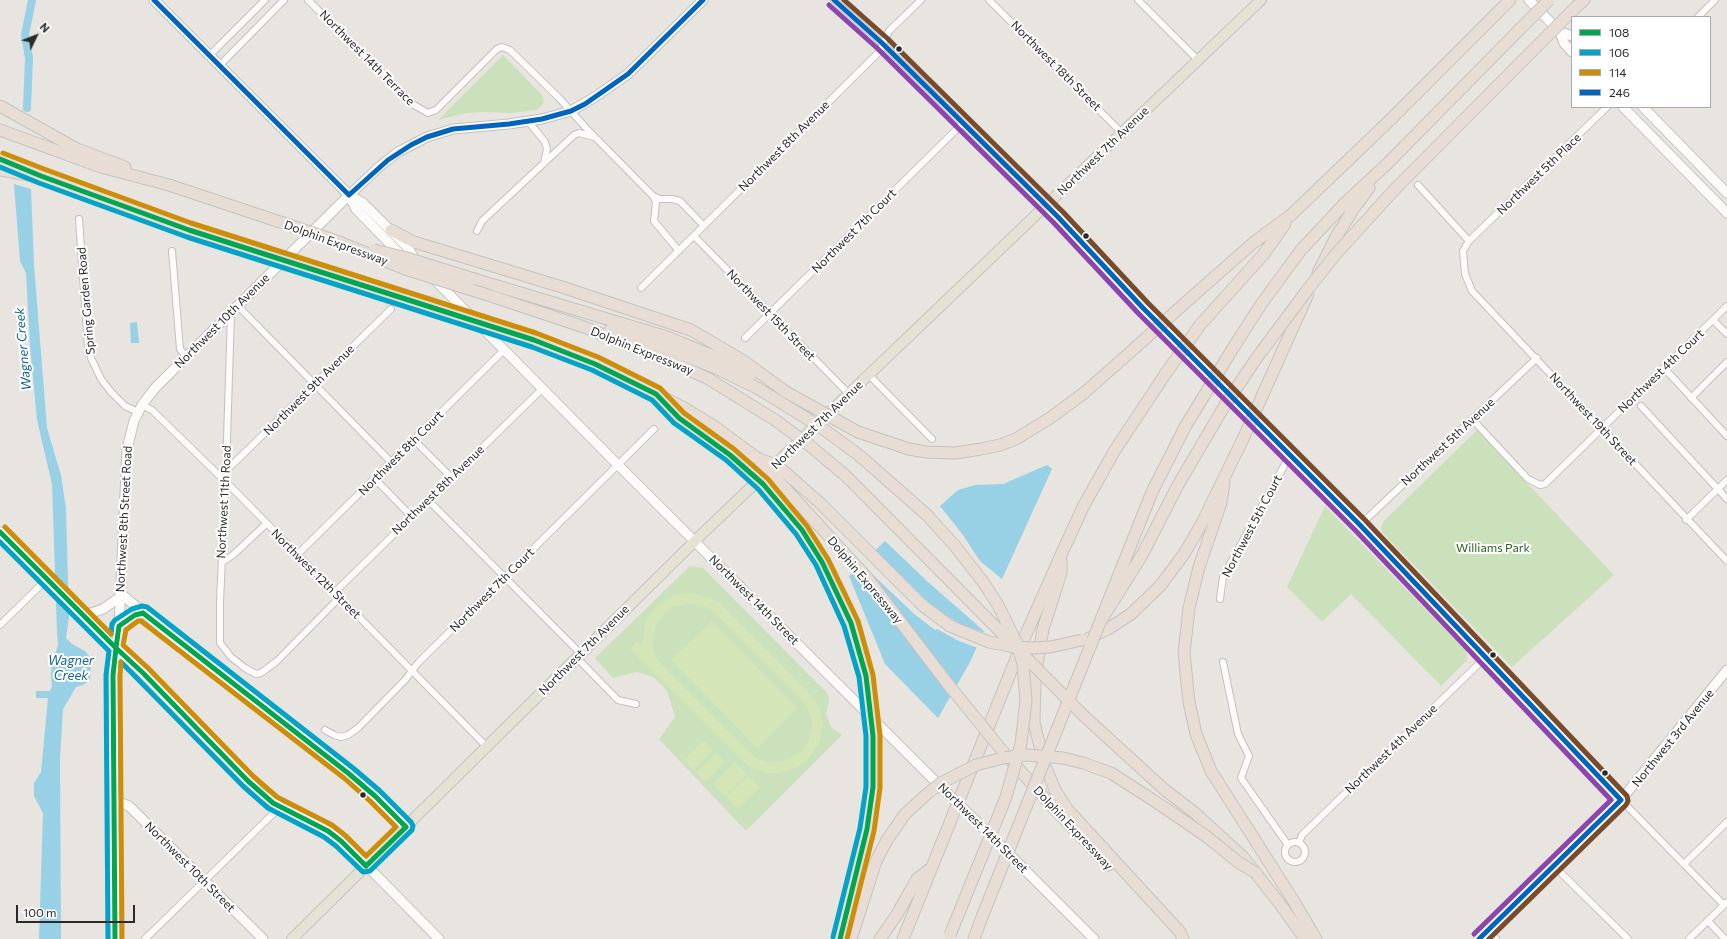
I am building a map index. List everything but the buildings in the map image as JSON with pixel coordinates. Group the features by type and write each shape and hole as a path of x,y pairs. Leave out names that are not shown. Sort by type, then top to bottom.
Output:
{"highway":[{"path":"584,327 600,327 656,344 689,357 757,388 783,397 858,432 893,445 926,452 955,453 981,450 1000,445 1016,439 1050,418 1084,393 1252,243 1291,215 1388,122 1510,0"},
{"path":"974,939 1138,527 1170,455 1185,426 1262,303 1301,250 1346,202 1387,164 1549,0"},
{"path":"1102,619 1142,555 1174,492 1215,422 1256,359 1303,295 1336,254 1395,189 1584,0"},
{"path":"0,106 77,148 169,185"},
{"name":"Dolphin Expressway","path":"0,130 101,167 169,185 342,243 405,269 584,327 707,378 775,420 809,445 846,476 1085,717 1164,790 1226,841 1256,873 1305,939"},
{"name":"Dolphin Expressway","path":"0,159 41,176 182,228 534,340 610,370 690,411 740,444 757,458 778,479 868,579 947,683 1000,748 1050,804 1179,939"},
{"path":"757,458 778,466 798,483 931,612 950,626 989,642 1014,647 1032,648 1050,647 1082,640 1100,633 1122,620 1146,601 1160,586 1192,542 1224,482 1297,317 1336,237 1354,208 1387,164"},
{"path":"0,170 41,176"},
{"path":"903,939 1026,634 1084,505 1115,450 1200,325 1263,254 1291,215"},
{"path":"391,230 420,244 562,287 692,330 742,360 783,397 860,456 895,485 927,515 955,546 983,582 1001,612 1017,644 1023,664 1026,689 1026,712 1021,744 1006,797 950,937"},
{"path":"342,243 407,258 667,337 721,359 783,397"},
{"path":"656,394 679,418 730,455 772,494 790,514 812,545 842,602 858,645 866,676 870,705 873,736 873,786 865,836 840,939"},
{"path":"1224,482 1221,502 1199,566 1189,608 1184,653 1189,702 1196,734 1211,771 1316,939"},
{"path":"1061,555 1061,572 1043,629 1035,676 1034,723 1045,766 1055,790 1067,809 1180,932 1183,939"},
{"path":"851,939 876,861 887,840 906,814 941,783 964,770 1003,758 1026,755 1062,758 1083,763 1111,773 1142,792 1206,836 1238,862 1256,873"},
{"path":"880,939 896,916 917,879 930,869"}],"main road":[{"name":"Northwest 7th Avenue","path":"292,939 694,541 1261,0"}],"street":[{"name":"Northwest 14th Street","path":"154,0 349,195 363,203 391,230 407,247 414,259 618,465 1094,939"},
{"path":"210,55 265,0"},
{"path":"220,65 284,0"},
{"name":"Northwest 14th Terrace","path":"308,0 414,105 428,113 436,110 497,49 502,47 513,52 571,111"},
{"path":"544,163 547,149 545,142 528,121 571,111 595,97 628,74 703,0"},
{"path":"834,0 882,43 1058,218 1155,320 1360,525 1621,800 1725,904 1689,939"},
{"name":"Northwest 8th Avenue","path":"641,288 880,51 882,43 889,31 921,0"},
{"name":"Northwest 18th Street","path":"989,0 1122,133"},
{"path":"1138,0 1198,60"},
{"path":"1529,0 1560,32 1564,44 1571,51"},
{"path":"1699,16 1715,0"},
{"path":"1560,32 1571,36"},
{"name":"Northwest 5th Place","path":"1465,274 1463,251 1469,241 1606,108"},
{"path":"1624,108 1727,213"},
{"path":"1644,108 1727,193"},
{"path":"571,111 594,137 653,196 656,202 654,221 679,251"},
{"name":"Northwest 10th Avenue","path":"140,408 155,388 349,195 379,167 398,152 427,137 453,129 528,121"},
{"name":"Northwest 7th Court","path":"746,338 962,124"},
{"path":"477,231 482,221 574,135 579,133 594,137"},
{"path":"1418,185 1469,241"},
{"name":"Northwest 14th Street","path":"349,195 356,209 400,254 414,259"},
{"path":"653,196 660,199 680,201 704,226"},
{"name":"Spring Garden Road","path":"79,219 88,348 90,358 101,379 125,406 140,408"},
{"name":"Northwest 15th Street","path":"694,236 849,394"},
{"path":"172,251 180,349 186,357"},
{"name":"Northwest 19th Street","path":"1465,274 1472,290 1537,358 1686,520 1727,561"},
{"name":"Northwest 4th Court","path":"1472,419 1528,479 1540,485 1545,484 1727,306"},
{"name":"Northwest 9th Avenue","path":"226,471 391,309"},
{"path":"234,310 315,384 391,462"},
{"name":"Northwest 11th Road","path":"234,310 222,562 220,643 231,657 245,668 256,674 267,670 339,598"},
{"path":"1713,320 1727,334"},
{"name":"Northwest 8th Court","path":"297,555 504,350"},
{"name":"Northwest 5th Avenue","path":"1360,525 1537,358"},
{"path":"1691,398 1727,362"},
{"path":"1664,368 1691,398 1725,428 1727,436"},
{"path":"869,375 932,439"},
{"name":"Northwest 8th Avenue","path":"334,593 543,388"},
{"path":"1641,406 1727,499"},
{"name":"Northwest 12th Street","path":"140,408 152,410 487,747"},
{"name":"Northwest 8th Street Road","path":"116,939 113,675 119,626 127,449 130,432 140,408"},
{"name":"Northwest 7th Court","path":"325,730 334,736 341,736 353,732 406,680 418,662 505,578 654,429"},
{"path":"414,440 451,477"},
{"name":"Northwest 5th Court","path":"1220,598 1223,577 1290,455"},
{"path":"374,479 411,516"},
{"path":"1686,520 1727,480"},
{"path":"428,500 505,578 579,656 618,700 636,704"},
{"path":"222,562 233,555 266,524"},
{"path":"0,532 80,613 143,673 266,798 280,807 328,831 341,841 439,939"},
{"path":"0,625 50,582"},
{"path":"80,613 103,610 120,595 352,776 406,827"},
{"path":"119,626 131,617 143,613"},
{"name":"Northwest 4th Avenue","path":"1299,843 1302,835 1486,657"},
{"path":"1223,662 1238,734 1248,756 1241,778 1288,845"},
{"name":"Northwest 3rd Avenue","path":"1479,939 1621,800 1727,670"},
{"name":"Northwest 10th Street","path":"114,800 129,806 263,939"},
{"path":"144,939 280,807"},
{"path":"1684,864 1727,822"},
{"path":"1293,842 1299,843 1304,848 1304,856 1296,862 1287,858 1285,851 1288,845 1293,842"},
{"path":"1554,866 1628,939"},
{"path":"1708,921 1725,939"},
{"path":"1488,930 1496,939"}],"green space":[{"path":"503,55 542,95 544,102 541,106 536,110 512,113 467,113 438,120"},
{"name":"Williams Park","path":"1477,430 1614,575 1512,667 1382,532 1381,526 1385,520"},
{"path":"1325,506 1466,651 1467,660 1441,686 1351,594 1322,622 1287,587"},
{"path":"690,566 703,568 828,694 829,701 826,715 832,728 842,735 746,831 659,739 675,717 667,691 654,677 637,672 613,678 595,658"},
{"path":"690,593 711,598 721,604 814,698 820,710 823,723 820,742 809,758 796,768 779,773 770,773 755,770 748,766 630,649 637,641 642,646 645,622 656,607 674,595","holes":["687,604 702,605 715,613 806,705 812,720 812,729 808,743 798,754 780,762 763,761 756,758 658,661 653,648 655,628 666,612 672,608"]},
{"path":"712,621 797,708 757,748 671,660"},
{"path":"704,740 713,750 693,770 684,760"},
{"path":"716,753 725,762 706,782 696,773"},
{"path":"735,762 747,774 725,796 713,784"},
{"path":"748,775 760,787 738,809 726,797"}],"water":[{"name":"Wagner Creek","path":"14,184 31,189 34,265 47,428 61,475 66,509 69,616 66,638 72,644 85,651 91,658 90,680 83,685 76,687 63,709 60,758 61,939 39,939 43,813 34,796 34,783 41,772 48,698 36,698 36,691 50,691 52,686 52,665 58,645 52,484 37,420 30,346 26,273 20,261"},
{"path":"137,322 139,343 131,343 130,323"},
{"path":"1047,465 1052,469 1002,579 980,561 963,535 940,506 958,490 975,485 1003,484"},
{"path":"885,541 928,582 984,631 970,662 938,718 885,664 849,576"}],"pier":[{"path":"874,549 932,606 958,623 985,633 978,648 959,641 937,629 935,630 913,613 870,572 958,687 952,697 882,606 852,571"}],"waterway":[{"name":"Wagner Creek","path":"27,108 29,58 25,35 32,0"}],"transit line":[{"name":"246","path":"154,0 349,195 388,160 411,145 427,137 453,129 509,124 542,119 571,111 585,104 628,74 703,0"},
{"name":"246","path":"834,0 882,43 1058,217 1143,308 1360,525 1621,800 1479,939"},
{"path":"844,0 887,38 1063,212 1148,303 1365,520 1627,796 1628,801 1626,805 1489,939"},
{"path":"829,5 877,48 1053,222 1138,313 1355,530 1611,800 1474,934"},
{"name":"114","path":"3,153 191,223 536,333 598,357 660,388 684,413 734,449 768,479 807,526 828,559 858,621 873,675 880,735 880,788 874,831 847,939"},
{"name":"108","path":"0,159 41,176 189,230 534,340 595,364 656,394 679,418 730,455 763,484 802,530 822,562 851,623 866,676 873,736 873,787 867,829 840,939"},
{"name":"106","path":"0,167 39,183 187,237 532,347 592,370 652,400 674,423 726,460 758,489 796,534 816,565 844,626 859,677 866,736 866,787 860,828 833,937"},
{"name":"114","path":"5,527 111,634"},
{"name":"108","path":"0,532 116,648"},
{"name":"106","path":"0,542 109,651 106,675 108,939"},
{"name":"106","path":"111,634 112,624 115,620 132,609 142,606 147,607 353,768 380,791 411,822 413,826 412,830 370,871 363,872 336,846 324,837 268,808 243,786 121,662"},
{"name":"108","path":"143,613 348,773 375,796 406,827 366,866 341,841 328,831 273,803 248,781 143,673 116,648 119,626 135,615 143,613"},
{"name":"114","path":"138,621 141,621 344,778 396,827 366,856 346,836 332,825 277,797 253,776 148,668 123,645 126,630 138,621"},
{"name":"108","path":"115,939 113,675 116,648"},
{"name":"114","path":"121,662 122,939"}]}
